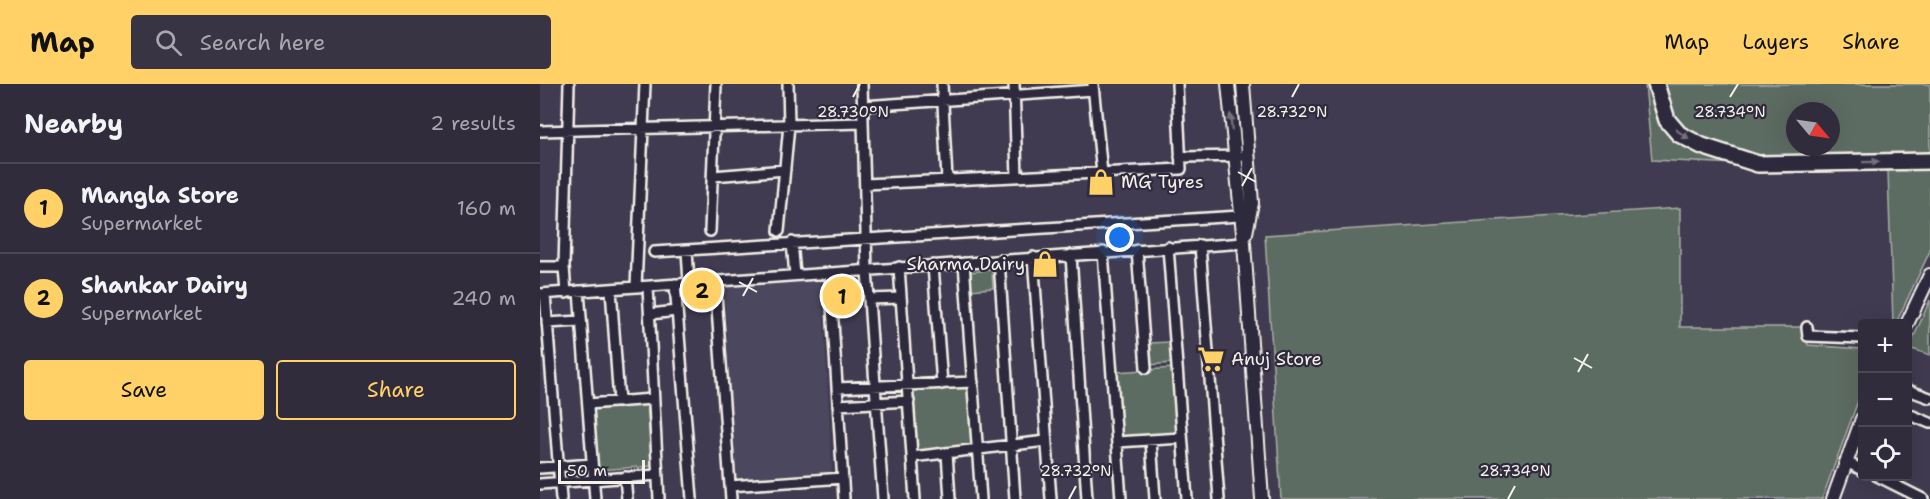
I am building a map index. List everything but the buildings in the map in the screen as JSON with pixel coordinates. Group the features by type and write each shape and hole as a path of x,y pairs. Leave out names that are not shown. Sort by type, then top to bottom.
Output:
{"highway":[{"path":"1656,84 1667,120 1678,134 1702,146 1758,164 1930,161"}],"street":[{"path":"566,293 564,267 569,84"},
{"path":"636,287 645,84"},
{"path":"710,231 716,84"},
{"path":"778,231 789,125 788,84"},
{"path":"862,84 867,270 884,499"},
{"path":"942,84 947,180"},
{"path":"1014,84 1017,177"},
{"path":"865,184 1181,169 1177,84"},
{"path":"1228,84 1244,243 1262,499"},
{"path":"1243,84 1252,203 1244,243"},
{"path":"863,106 1093,87 1102,173"},
{"path":"540,131 863,123"},
{"path":"1180,157 1248,156"},
{"path":"713,176 784,170"},
{"path":"654,252 866,237 1240,216"},
{"path":"792,242 795,275"},
{"path":"561,499 547,323 542,294 1244,243"},
{"path":"1200,245 1218,499"},
{"path":"1168,247 1187,499"},
{"path":"687,250 689,283"},
{"path":"1137,250 1146,368"},
{"path":"1103,252 1121,499"},
{"path":"1071,255 1087,499"},
{"path":"1033,257 1051,499"},
{"path":"999,260 1015,499"},
{"path":"964,262 981,499"},
{"path":"933,265 942,384"},
{"path":"540,267 564,267"},
{"path":"899,267 915,499"},
{"path":"830,273 844,499"},
{"path":"1909,319 1930,275"},
{"path":"714,281 730,499"},
{"path":"675,284 692,499"},
{"path":"648,286 652,399 659,499"},
{"path":"610,289 619,402"},
{"path":"579,291 595,499"},
{"path":"869,299 902,298"},
{"path":"650,314 677,311"},
{"path":"547,323 581,321"},
{"path":"1808,327 1808,336 1858,338"},
{"path":"837,388 973,382"},
{"path":"1912,391 1930,398"},
{"path":"588,404 652,399"},
{"path":"838,405 909,401"},
{"path":"1912,416 1930,423"},
{"path":"1833,499 1845,461 1860,427"},
{"path":"1117,442 1182,438"},
{"path":"1151,440 1155,499"},
{"path":"912,457 1046,441"},
{"path":"947,453 950,499"},
{"path":"1845,461 1858,468"},
{"path":"540,468 592,464"},
{"path":"540,484 657,475"},
{"path":"625,477 627,499"},
{"path":"730,486 843,478"},
{"path":"1885,481 1923,499"}],"shaded area":[{"path":"822,281 832,472 735,478 724,288"}],"green space":[{"path":"1645,84 1930,84 1930,251 1898,319 1893,319 1888,171 1652,160"},
{"path":"1680,208 1680,327 1803,327 1808,345 1858,349 1858,401 1822,499 1281,499 1265,235"},
{"path":"992,270 993,288 970,290 969,272"},
{"path":"1930,300 1930,355 1912,349 1912,341"},
{"path":"1171,342 1172,363 1149,365 1148,343"},
{"path":"1174,368 1177,434 1120,439 1116,372"},
{"path":"967,386 972,448 918,453 913,391"},
{"path":"647,404 652,466 598,470 593,408"}],"place":[{"name":"MG Tyres","path":"1101,182"},
{"name":"Sharma Dairy","path":"1045,264"},
{"name":"Shankar Dairy","path":"702,290"},
{"name":"Mangla Store","path":"842,296"},
{"name":"Anuj Store","path":"1211,359"}]}
